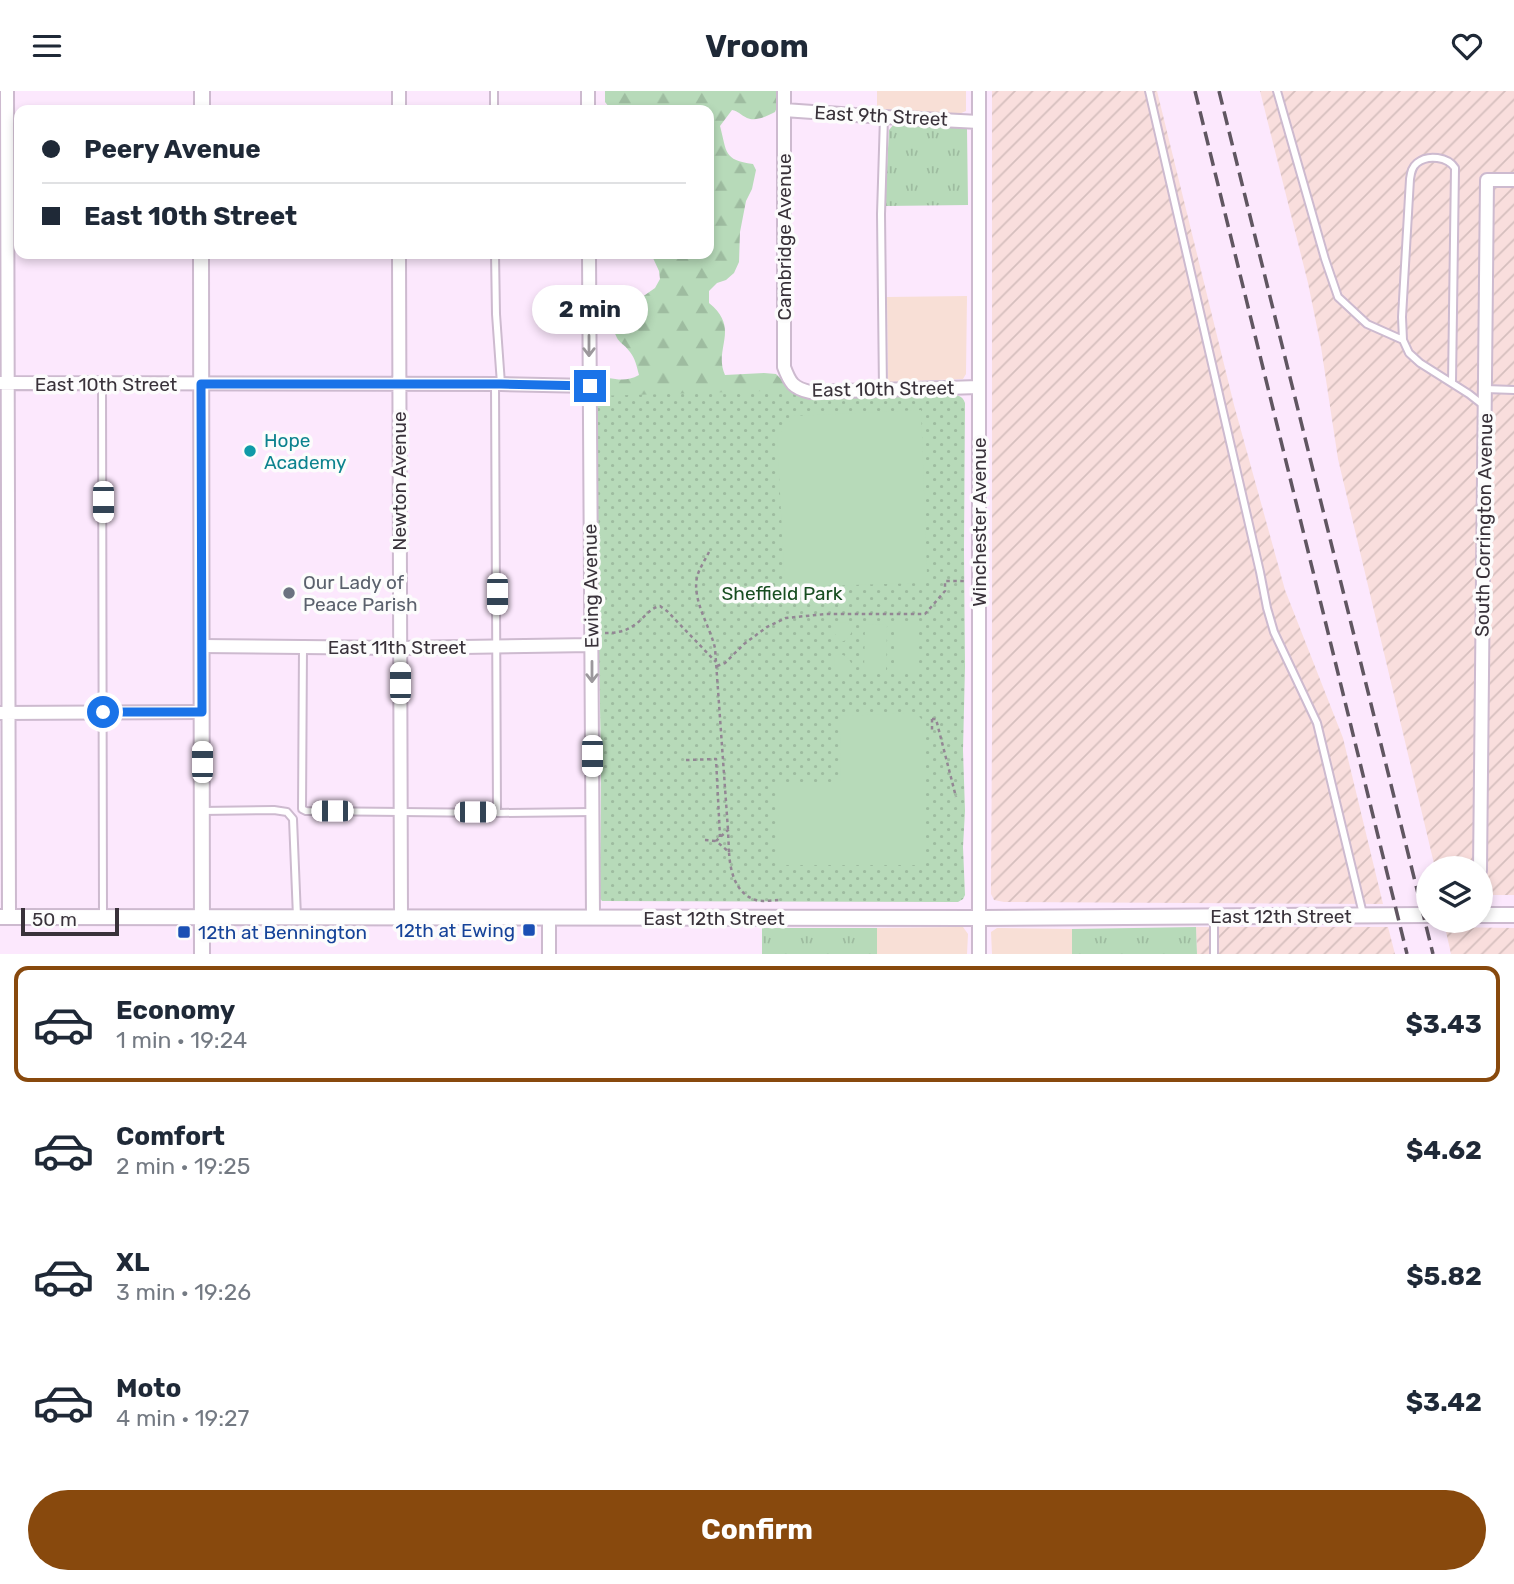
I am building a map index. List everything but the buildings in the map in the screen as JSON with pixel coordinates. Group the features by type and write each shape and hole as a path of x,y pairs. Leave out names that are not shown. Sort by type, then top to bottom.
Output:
{"street":[{"path":"4,917 3,383 9,121 7,91"},
{"name":"Cambridge Avenue","path":"784,91 784,367 790,381"},
{"name":"Winchester Avenue","path":"979,91 979,954"},
{"name":"East 9th Street","path":"785,110 979,122"},
{"name":"South Corrington Avenue","path":"1480,856 1487,180 1514,180"},
{"path":"201,259 202,954"},
{"name":"Newton Avenue","path":"399,259 401,918"},
{"name":"Ewing Avenue","path":"589,259 593,918"},
{"name":"East 10th Street","path":"790,381 799,389 810,392 979,387"},
{"name":"East 10th Street","path":"3,383 590,386"},
{"name":"East 11th Street","path":"201,646 399,648 592,645"},
{"path":"4,713 202,712"},
{"name":"East 12th Street","path":"4,917 979,918 1416,915"},
{"path":"1493,915 1514,915"},
{"path":"549,918 549,954"}],"lane":[{"path":"1149,91 1267,608 1274,632 1317,723 1363,915"},
{"path":"1277,91 1338,297 1367,324 1403,340"},
{"path":"883,390 881,214 884,117"},
{"path":"1452,383 1455,173 1452,163 1439,158 1423,159 1411,172 1410,179 1403,340 1409,353 1420,363 1485,407"},
{"path":"495,259 498,384 497,813"},
{"path":"102,384 103,917"},
{"path":"1485,389 1514,390"},
{"path":"303,647 302,809 592,812"},
{"path":"202,811 287,812 293,820 297,917"},
{"path":"1214,916 1214,954"}],"path":[{"path":"709,552 699,571 696,585 703,617 712,637 717,664 731,872 744,892 756,900 779,900"},
{"path":"717,664 725,663 744,644 779,620 807,615 925,614 945,591 945,582 979,581"},
{"path":"598,632 626,630 638,623 654,607 663,607 717,664"},
{"path":"932,731 932,719 936,719 956,797"},
{"path":"686,760 716,759 718,839 729,852"},
{"path":"705,840 718,839 729,830"}],"shaded area":[{"path":"877,91 966,91 966,111 959,114 877,109"},
{"path":"992,91 1157,91 1234,405 1285,590 1343,738 1383,904 1004,902 994,900 991,894"},
{"path":"1260,91 1514,91 1514,895 1493,895 1493,856 1432,856 1338,459 1308,283"},
{"path":"967,296 966,374 963,379 888,382 887,297"},
{"path":"963,927 968,934 967,954 877,954 877,928"},
{"path":"1196,927 1388,927 1395,954 1197,954"},
{"path":"997,928 1072,929 1072,954 992,954 991,932"},
{"path":"1493,928 1514,928 1514,954 1451,954 1446,933 1493,933"}],"green space":[{"path":"605,91 778,91 775,112 754,119 732,110 720,126 731,157 753,164 756,170 740,232 739,262 734,273 709,291 709,303 718,312 725,330 722,365 725,375 776,374 797,395 600,429 591,422 594,397 602,382 608,378 624,379 639,375 633,357 613,328 635,302 655,288 660,279 653,259 714,259 714,105 607,105"},
{"path":"894,124 963,126 967,129 968,205 885,206 889,130"},
{"name":"Sheffield Park","path":"795,390 949,393 964,400 965,895 958,902 602,901 599,897 601,764 596,396"},
{"path":"921,410 927,574 920,583 785,587 777,437 794,416"},
{"path":"838,623 852,626 851,634 841,642 832,630 833,627"},
{"path":"865,624 887,625 886,671 864,671"},
{"path":"894,625 916,625 916,672 894,672"},
{"path":"839,654 849,660 852,667 850,670 838,673 834,671 835,656"},
{"path":"916,713 923,721 923,865 779,865 779,786 841,786 840,716"},
{"path":"1196,927 1197,954 1072,954 1072,929"},
{"path":"762,928 877,928 877,954 762,954"}],"railway":[{"path":"1195,91 1407,954"},
{"path":"1219,91 1433,954"}],"place":[{"name":"Hope Academy","path":"250,451"},
{"name":"Our Lady of Peace Parish","path":"289,593"},
{"name":"12th at Ewing","path":"529,930"},
{"name":"12th at Bennington","path":"184,932"}],"route":[{"path":"103,712 202,712 201,384 590,386"}]}
